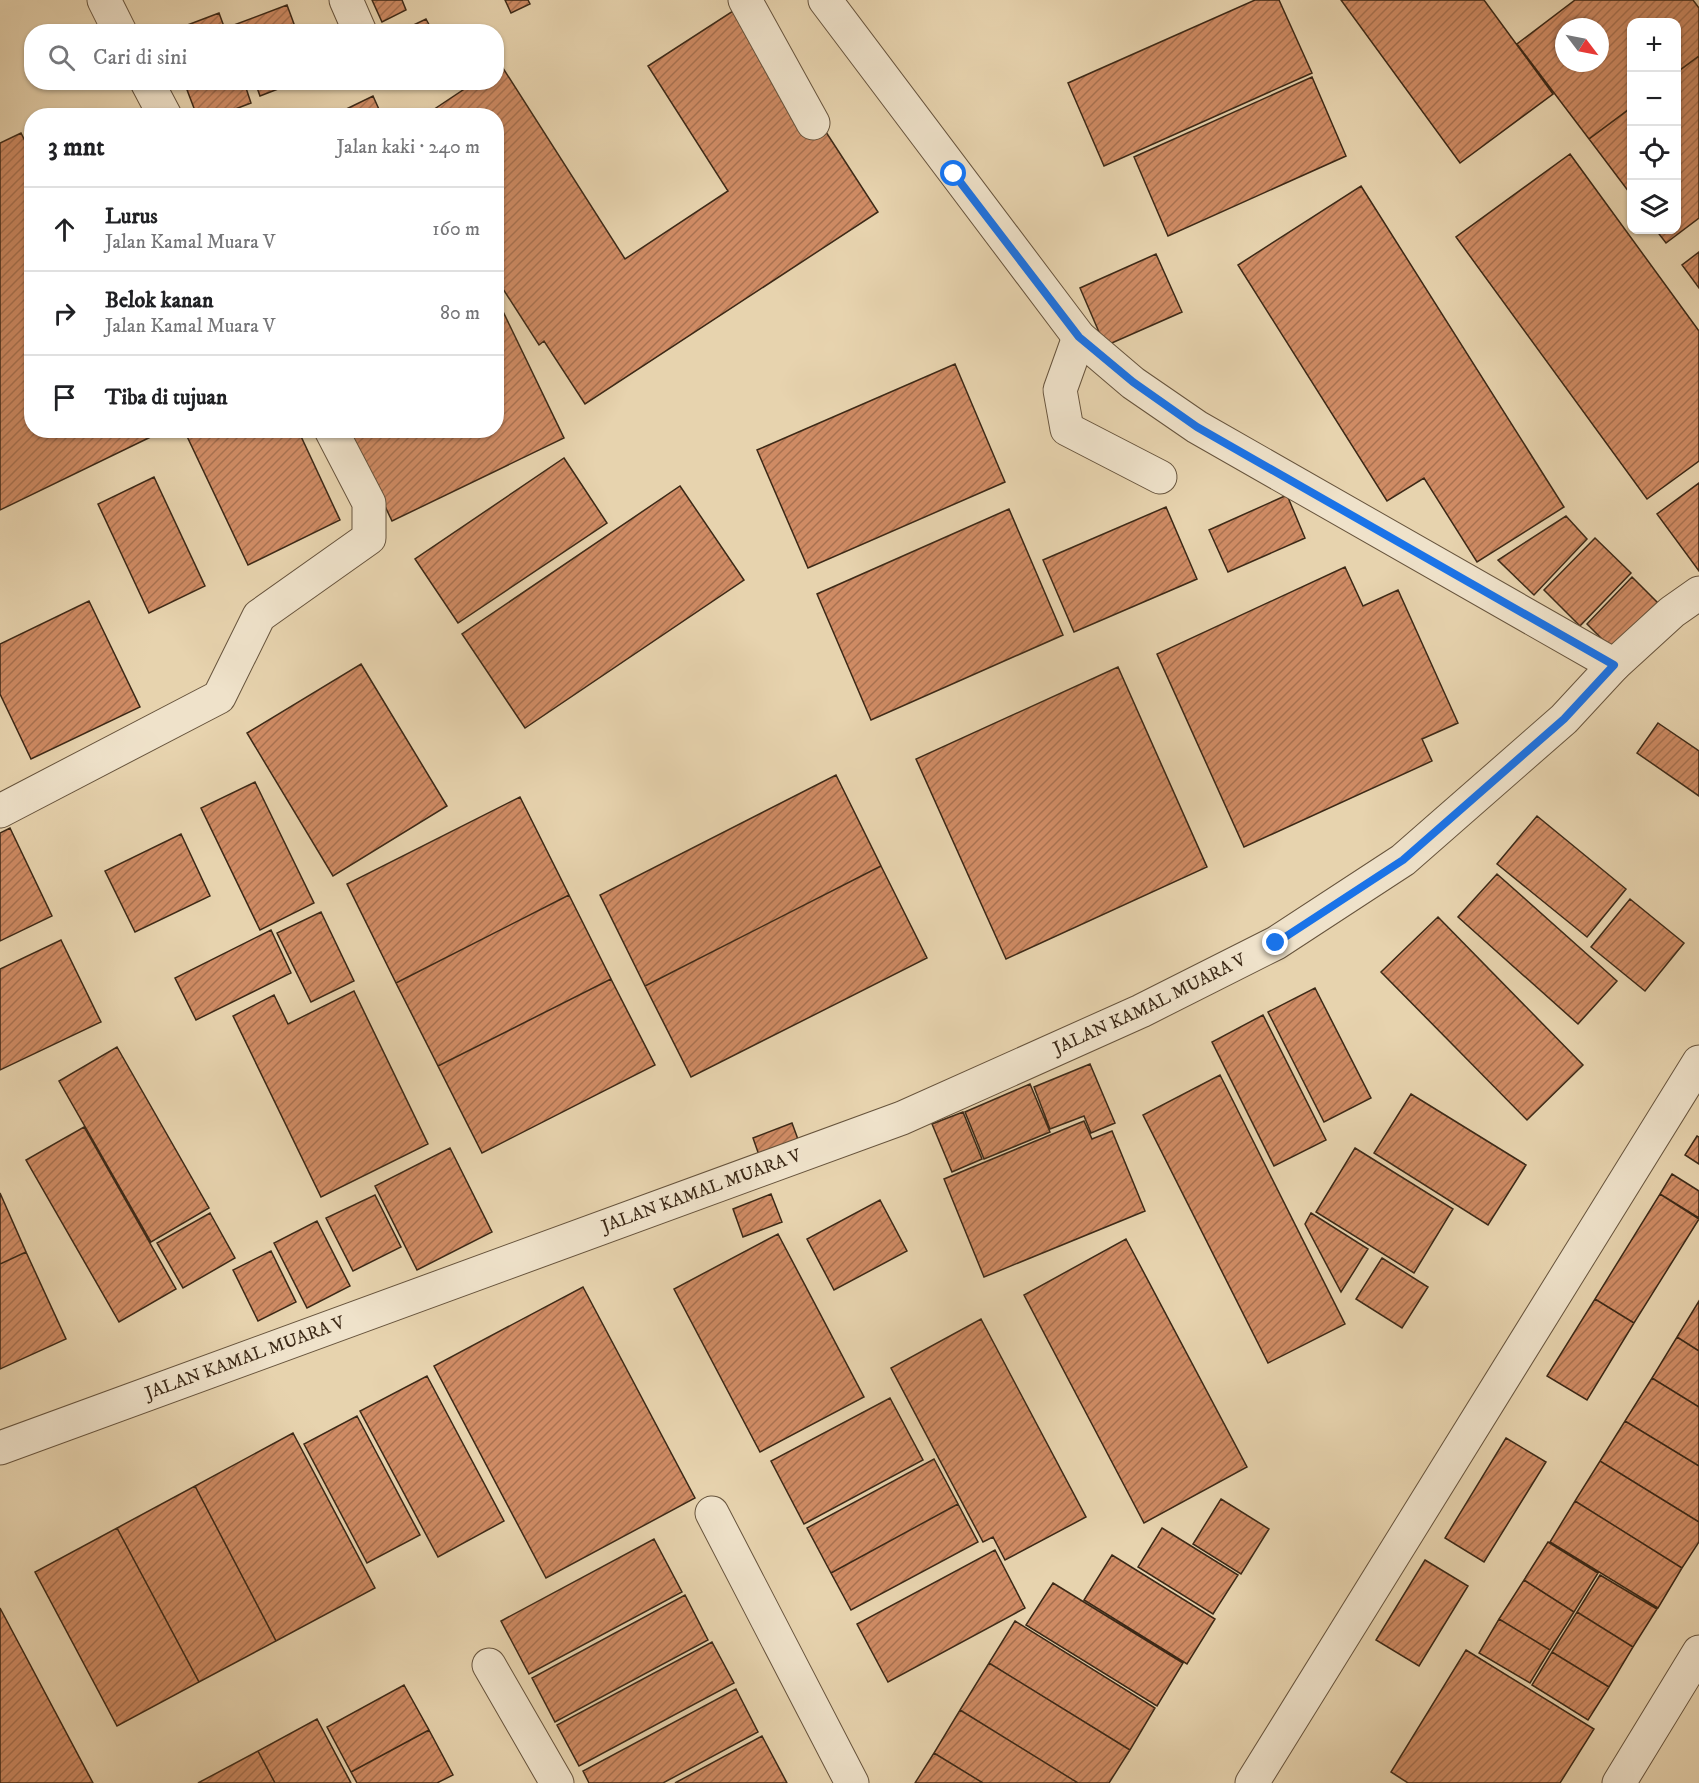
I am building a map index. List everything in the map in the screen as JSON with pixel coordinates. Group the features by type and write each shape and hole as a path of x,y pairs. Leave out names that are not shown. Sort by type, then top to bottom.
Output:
{"street":[{"path":"104,0 116,24"},
{"path":"346,0 356,24"},
{"path":"745,0 813,123"},
{"path":"825,0 1079,337 1133,382 1197,427 1614,665"},
{"path":"151,90 161,108"},
{"path":"1079,337 1060,390 1067,429 1160,477"},
{"path":"0,811 219,697 259,616 369,538 369,503 335,438"},
{"name":"JALAN KAMAL MUARA V","path":"0,1448 902,1118 1141,1011 1276,943 1403,860 1564,719 1614,665 1672,612 1699,594"},
{"path":"1252,1783 1699,1062"},
{"path":"712,1513 852,1783"},
{"path":"1619,1783 1699,1652"},
{"path":"489,1665 557,1783"}],"building":[{"path":"372,0 402,0 406,10 382,22"},
{"path":"505,0 528,0 530,4 511,13"},
{"path":"1255,0 1279,0 1312,73 1104,166 1068,83"},
{"path":"1341,0 1484,0 1553,94 1460,163"},
{"path":"1575,0 1693,0 1699,8 1699,56 1681,69 1681,18 1627,18 1627,111 1589,139 1517,44"},
{"path":"287,5 294,24 237,24"},
{"path":"733,11 824,129 878,212 585,404 544,341 539,345 504,290 504,108 436,108 463,90 504,90 504,70 625,259 728,191 648,66"},
{"path":"219,13 223,24 190,24"},
{"path":"426,19 429,24 416,24"},
{"path":"1699,56 1699,218 1681,232 1681,72 1681,69"},
{"path":"1312,77 1346,156 1168,236 1134,157"},
{"path":"187,90 247,90 251,103 238,108 194,108"},
{"path":"258,90 275,90 260,96"},
{"path":"373,96 378,108 348,108"},
{"path":"1627,111 1627,189 1589,139"},
{"path":"21,133 24,139 24,438 149,438 0,510 0,143"},
{"path":"1570,154 1699,331 1699,461 1647,499 1456,237"},
{"path":"1361,186 1564,507 1477,562 1424,478 1387,501 1238,265"},
{"path":"1659,234 1678,234 1666,243"},
{"path":"1699,252 1699,288 1682,265"},
{"path":"1156,254 1182,312 1105,346 1080,288"},
{"path":"504,314 564,438 392,521 353,438 504,438"},
{"path":"955,364 1005,482 808,568 757,450"},
{"path":"188,438 302,438 340,520 248,565"},
{"path":"564,458 607,523 458,623 415,559"},
{"path":"154,477 205,586 149,613 98,504"},
{"path":"1699,483 1699,571 1657,514"},
{"path":"680,486 744,580 525,728 462,634"},
{"path":"1287,495 1305,538 1228,572 1209,530"},
{"path":"1166,507 1197,579 1074,632 1043,560"},
{"path":"1009,509 1063,635 871,720 817,594"},
{"path":"1566,516 1587,539 1534,595 1498,560"},
{"path":"1595,538 1631,573 1580,626 1544,590"},
{"path":"1345,567 1363,606 1398,590 1458,723 1422,739 1432,761 1244,847 1157,654"},
{"path":"1632,577 1658,603 1613,650 1587,624"},
{"path":"89,601 140,707 31,759 0,694 0,644"},
{"path":"361,664 447,806 333,876 247,733"},
{"path":"1118,667 1207,867 1006,959 916,759"},
{"path":"1658,723 1699,751 1699,796 1637,753"},
{"path":"836,775 881,866 645,986 600,895"},
{"path":"255,782 314,903 260,930 201,808"},
{"path":"520,797 569,895 396,983 347,884"},
{"path":"1537,816 1626,889 1587,937 1497,864"},
{"path":"10,828 52,916 0,941 0,833"},
{"path":"181,834 210,896 135,932 105,871"},
{"path":"881,866 927,958 691,1077 645,986"},
{"path":"1497,874 1617,981 1578,1024 1458,917"},
{"path":"569,895 611,979 438,1066 396,983"},
{"path":"1630,899 1684,943 1645,991 1591,947"},
{"path":"321,912 354,981 311,1002 277,933"},
{"path":"1438,917 1583,1065 1527,1120 1381,972"},
{"path":"271,930 291,973 196,1020 175,978"},
{"path":"61,940 101,1022 0,1070 0,969"},
{"path":"611,979 655,1065 482,1153 438,1066"},
{"path":"1315,988 1371,1098 1324,1122 1268,1012"},
{"path":"354,991 428,1144 321,1197 233,1016 274,995 288,1024"},
{"path":"1263,1015 1326,1140 1274,1166 1212,1042"},
{"path":"117,1047 209,1208 151,1242 59,1081"},
{"path":"1090,1064 1115,1123 1091,1133 1084,1116 1050,1129 1034,1087"},
{"path":"1220,1075 1345,1324 1268,1363 1143,1115"},
{"path":"1030,1084 1050,1132 984,1159 965,1112"},
{"path":"1411,1094 1526,1165 1488,1225 1374,1153"},
{"path":"963,1112 982,1159 952,1172 932,1124"},
{"path":"1084,1121 1092,1139 1112,1131 1145,1211 984,1277 944,1179"},
{"path":"792,1123 799,1142 760,1158 753,1138"},
{"path":"84,1127 176,1289 119,1322 26,1160"},
{"path":"1697,1136 1699,1137 1699,1164 1685,1155"},
{"path":"450,1148 492,1232 417,1270 375,1186"},
{"path":"1355,1148 1453,1209 1414,1273 1316,1212"},
{"path":"1672,1174 1699,1191 1699,1218 1660,1194"},
{"path":"0,1193 26,1252 0,1264"},
{"path":"771,1194 782,1222 743,1237 733,1209"},
{"path":"1660,1194 1699,1219 1634,1323 1595,1299"},
{"path":"375,1195 401,1247 353,1271 326,1218"},
{"path":"880,1200 907,1251 834,1290 807,1239"},
{"path":"210,1213 235,1258 183,1288 157,1243"},
{"path":"1311,1213 1368,1249 1341,1292 1305,1224"},
{"path":"317,1221 350,1286 307,1308 274,1243"},
{"path":"778,1234 864,1397 760,1452 674,1289"},
{"path":"1126,1239 1247,1467 1144,1523 1024,1295"},
{"path":"271,1251 296,1302 258,1321 233,1270"},
{"path":"26,1252 66,1339 0,1369 0,1264"},
{"path":"1382,1258 1428,1287 1402,1328 1356,1299"},
{"path":"583,1287 695,1498 546,1578 434,1366"},
{"path":"1595,1299 1634,1323 1587,1400 1547,1376"},
{"path":"1699,1301 1699,1351 1677,1337"},
{"path":"981,1319 1086,1517 1005,1560 993,1537 983,1542 891,1368"},
{"path":"1677,1337 1699,1351 1699,1407 1652,1378"},
{"path":"427,1376 504,1521 438,1557 360,1411"},
{"path":"1652,1378 1699,1407 1699,1466 1625,1421"},
{"path":"890,1398 923,1460 804,1524 771,1461"},
{"path":"357,1416 420,1535 367,1563 304,1444"},
{"path":"1625,1421 1699,1466 1699,1522 1600,1461"},
{"path":"293,1433 375,1588 276,1641 195,1486"},
{"path":"1506,1438 1546,1462 1484,1562 1445,1538"},
{"path":"934,1459 958,1504 831,1573 807,1528"},
{"path":"1600,1461 1699,1522 1699,1542 1682,1568 1575,1501"},
{"path":"195,1486 276,1641 199,1682 117,1528"},
{"path":"1221,1499 1269,1529 1241,1574 1193,1544"},
{"path":"1575,1501 1682,1568 1658,1608 1550,1542"},
{"path":"958,1504 978,1542 851,1610 831,1573"},
{"path":"117,1528 199,1682 117,1726 35,1572"},
{"path":"1162,1528 1238,1575 1213,1614 1138,1567"},
{"path":"654,1539 682,1592 529,1674 501,1621"},
{"path":"1548,1542 1598,1573 1574,1612 1524,1580"},
{"path":"995,1550 1025,1608 888,1682 857,1624"},
{"path":"1112,1555 1215,1619 1187,1664 1084,1600"},
{"path":"1425,1560 1468,1586 1419,1666 1376,1640"},
{"path":"1600,1575 1657,1609 1633,1647 1577,1612"},
{"path":"1524,1580 1574,1612 1550,1650 1499,1619"},
{"path":"1053,1583 1183,1663 1157,1706 1026,1625"},
{"path":"685,1595 708,1640 555,1722 532,1678"},
{"path":"0,1608 93,1783 0,1783"},
{"path":"1577,1612 1633,1647 1609,1687 1552,1652"},
{"path":"1499,1619 1550,1650 1530,1683 1479,1653"},
{"path":"1015,1621 1155,1708 1130,1750 989,1663"},
{"path":"712,1642 734,1683 579,1766 557,1725"},
{"path":"1466,1650 1594,1729 1560,1783 1408,1783 1391,1772"},
{"path":"1552,1652 1609,1687 1588,1720 1532,1685"},
{"path":"989,1663 1130,1750 1109,1783 1078,1783 960,1710"},
{"path":"404,1685 429,1730 351,1772 327,1727"},
{"path":"736,1689 758,1732 663,1783 589,1783 583,1771"},
{"path":"960,1710 1078,1783 983,1783 934,1753"},
{"path":"317,1719 351,1783 275,1783 258,1751"},
{"path":"429,1730 453,1775 437,1783 357,1783 351,1772"},
{"path":"762,1736 787,1783 675,1783"},
{"path":"258,1751 275,1783 198,1783"},
{"path":"934,1753 983,1783 915,1783"}],"route":[{"path":"954,174 1079,337 1133,382 1197,427 1614,665 1564,719 1403,860 1276,943"}]}
